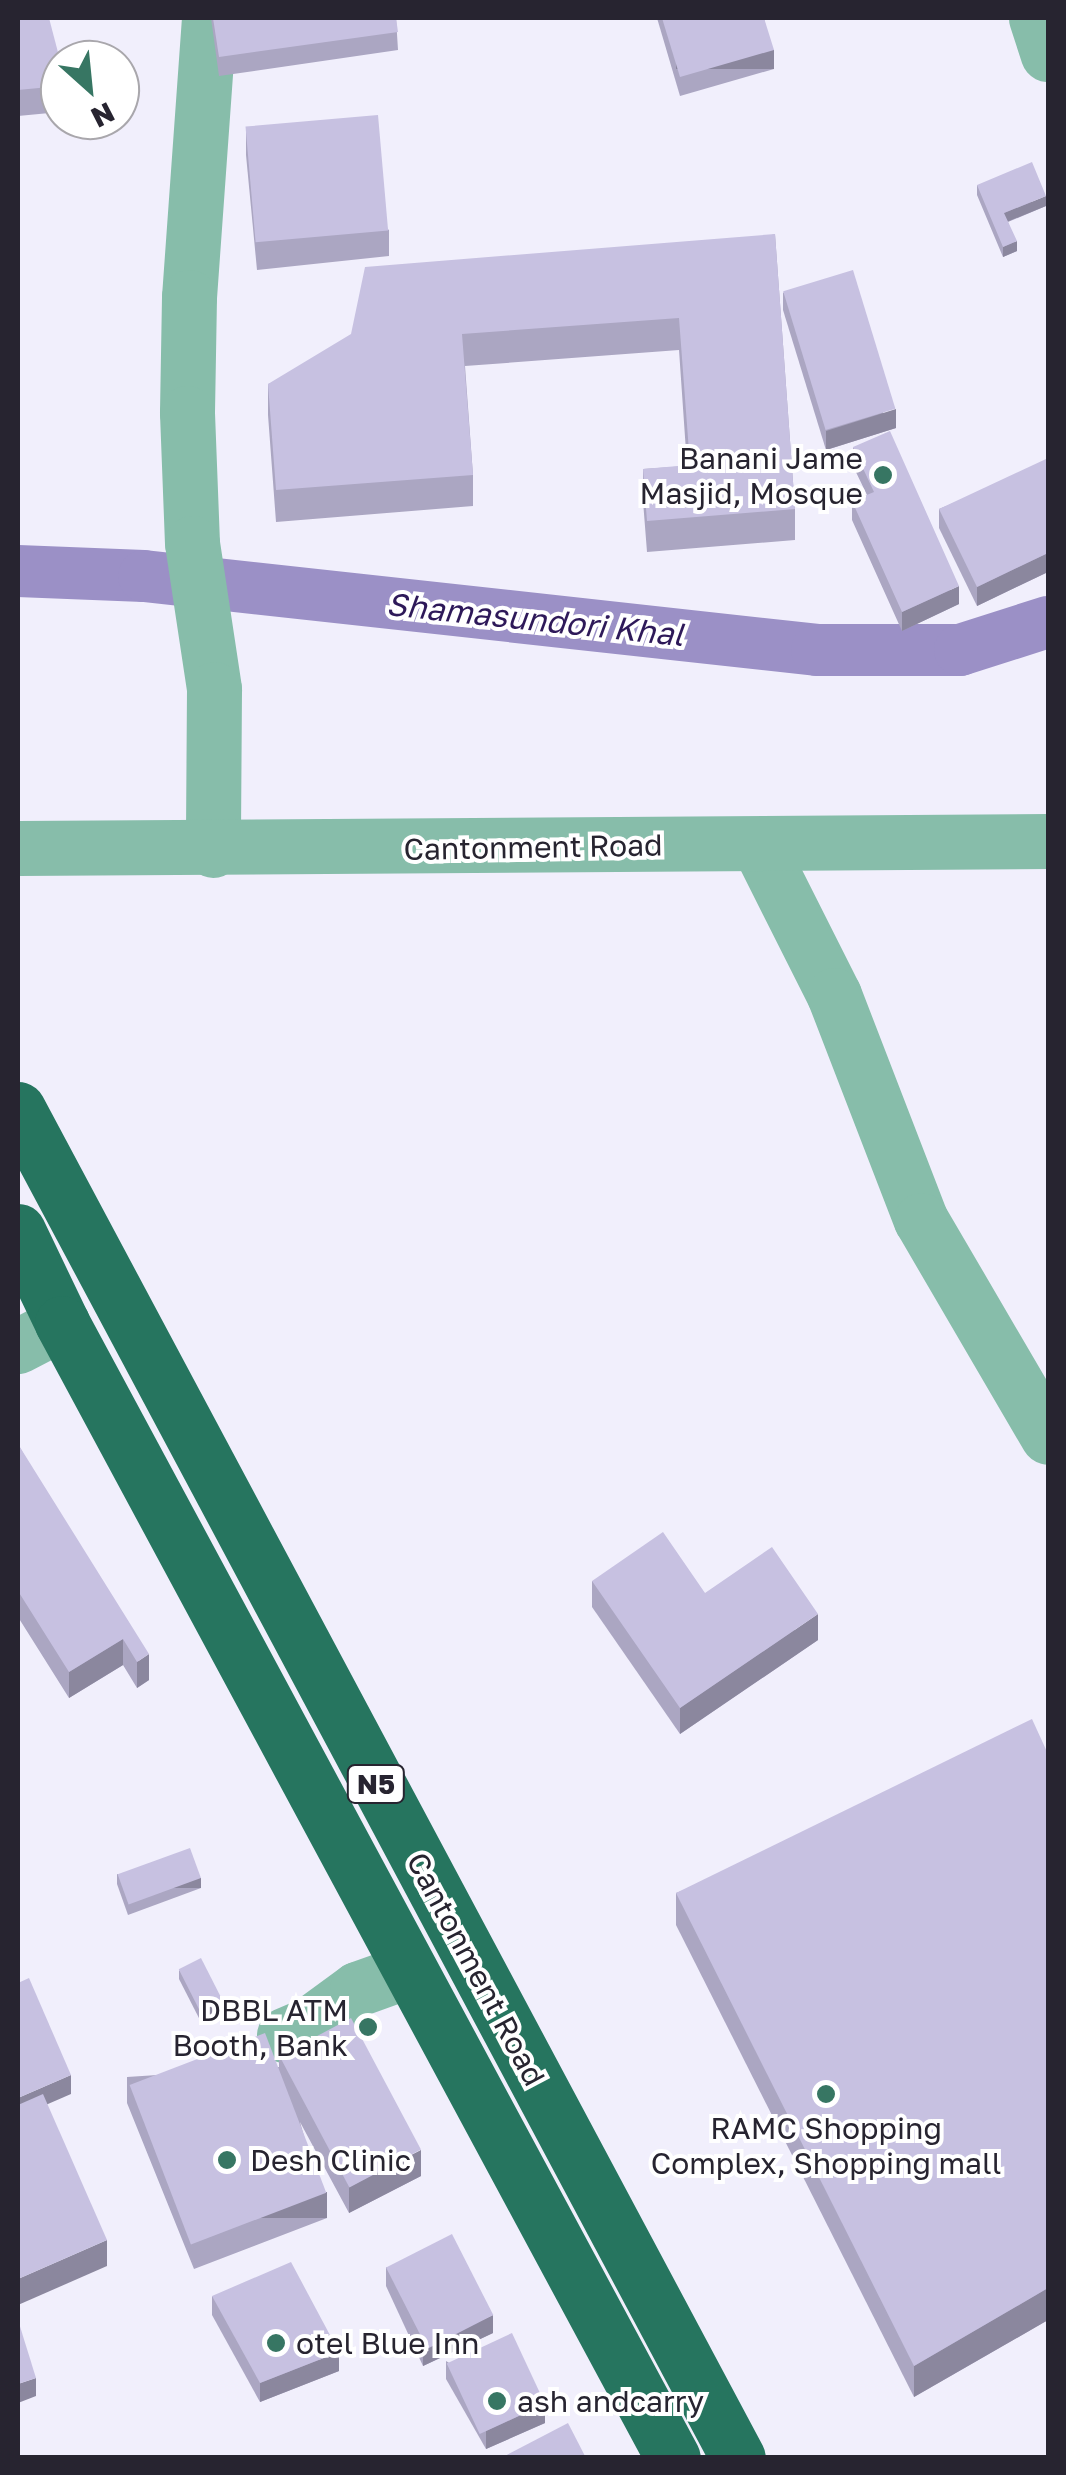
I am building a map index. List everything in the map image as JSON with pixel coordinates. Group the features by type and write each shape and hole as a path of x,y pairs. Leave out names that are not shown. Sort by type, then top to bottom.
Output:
{"highway":[{"name":"Cantonment Road","path":"18,1109 113,1296 738,2458"},
{"name":"Cantonment Road","path":"18,1231 40,1334 410,1970 672,2458"}],"street":[{"path":"209,18 189,297 192,543 214,689 214,850"},
{"path":"1036,18 1048,54"},
{"name":"Cantonment Road","path":"18,848 214,850 1048,841"},
{"path":"758,844 834,995 921,1220 1048,1437"},
{"path":"284,2035 308,2025 357,1989 410,1970"}],"building":[{"path":"18,18 49,18 55,40 40,40 40,88 18,90"},
{"path":"213,18 396,18 398,32 219,57"},
{"path":"662,18 764,18 774,50 680,77"},
{"path":"378,115 388,231 256,242 246,127"},
{"path":"1032,162 1046,196 1004,213 1017,241 1003,247 977,185"},
{"path":"775,234 795,509 647,521 643,469 690,465 679,318 462,334 473,475 276,490 268,384 351,334 365,267"},
{"path":"853,270 895,409 826,430 783,291"},
{"path":"890,431 959,586 902,612 852,501 874,492 853,447"},
{"path":"1046,459 1048,553 977,587 939,509"},
{"path":"18,1444 149,1654 137,1662 123,1639 69,1672 18,1591"},
{"path":"663,1532 705,1593 772,1547 818,1614 680,1708 592,1581"},
{"path":"1032,1719 1048,1754 1048,2288 914,2366 676,1893"},
{"path":"190,1848 201,1878 129,1904 118,1874"},
{"path":"201,1958 222,2000 200,2011 179,1969"},
{"path":"29,1978 71,2075 18,2098 18,1983"},
{"path":"351,2018 421,2150 349,2188 279,2056"},
{"name":"Desh Clinic","path":"265,2033 326,2193 191,2245 130,2085"},
{"path":"43,2094 107,2240 18,2279 18,2105"},
{"path":"452,2234 493,2315 427,2349 386,2268"},
{"name":"otel Blue Inn","path":"291,2262 339,2352 260,2383 212,2296"},
{"path":"18,2320 36,2378 18,2384"},
{"name":"ash andcarry","path":"512,2333 545,2404 480,2434 447,2363"},
{"path":"568,2423 586,2458 501,2458"}],"waterway":[{"name":"Shamasundori Khal","path":"18,571 144,576 817,650 960,650 1048,622"}],"place":[{"name":"Banani Jame Masjid, Mosque","path":"883,475"},
{"name":"DBBL ATM Booth, Bank","path":"368,2027"},
{"name":"RAMC Shopping Complex, Shopping mall","path":"826,2094"},
{"name":"Desh Clinic","path":"227,2160"},
{"name":"otel Blue Inn","path":"276,2343"},
{"name":"ash andcarry","path":"497,2401"}]}
